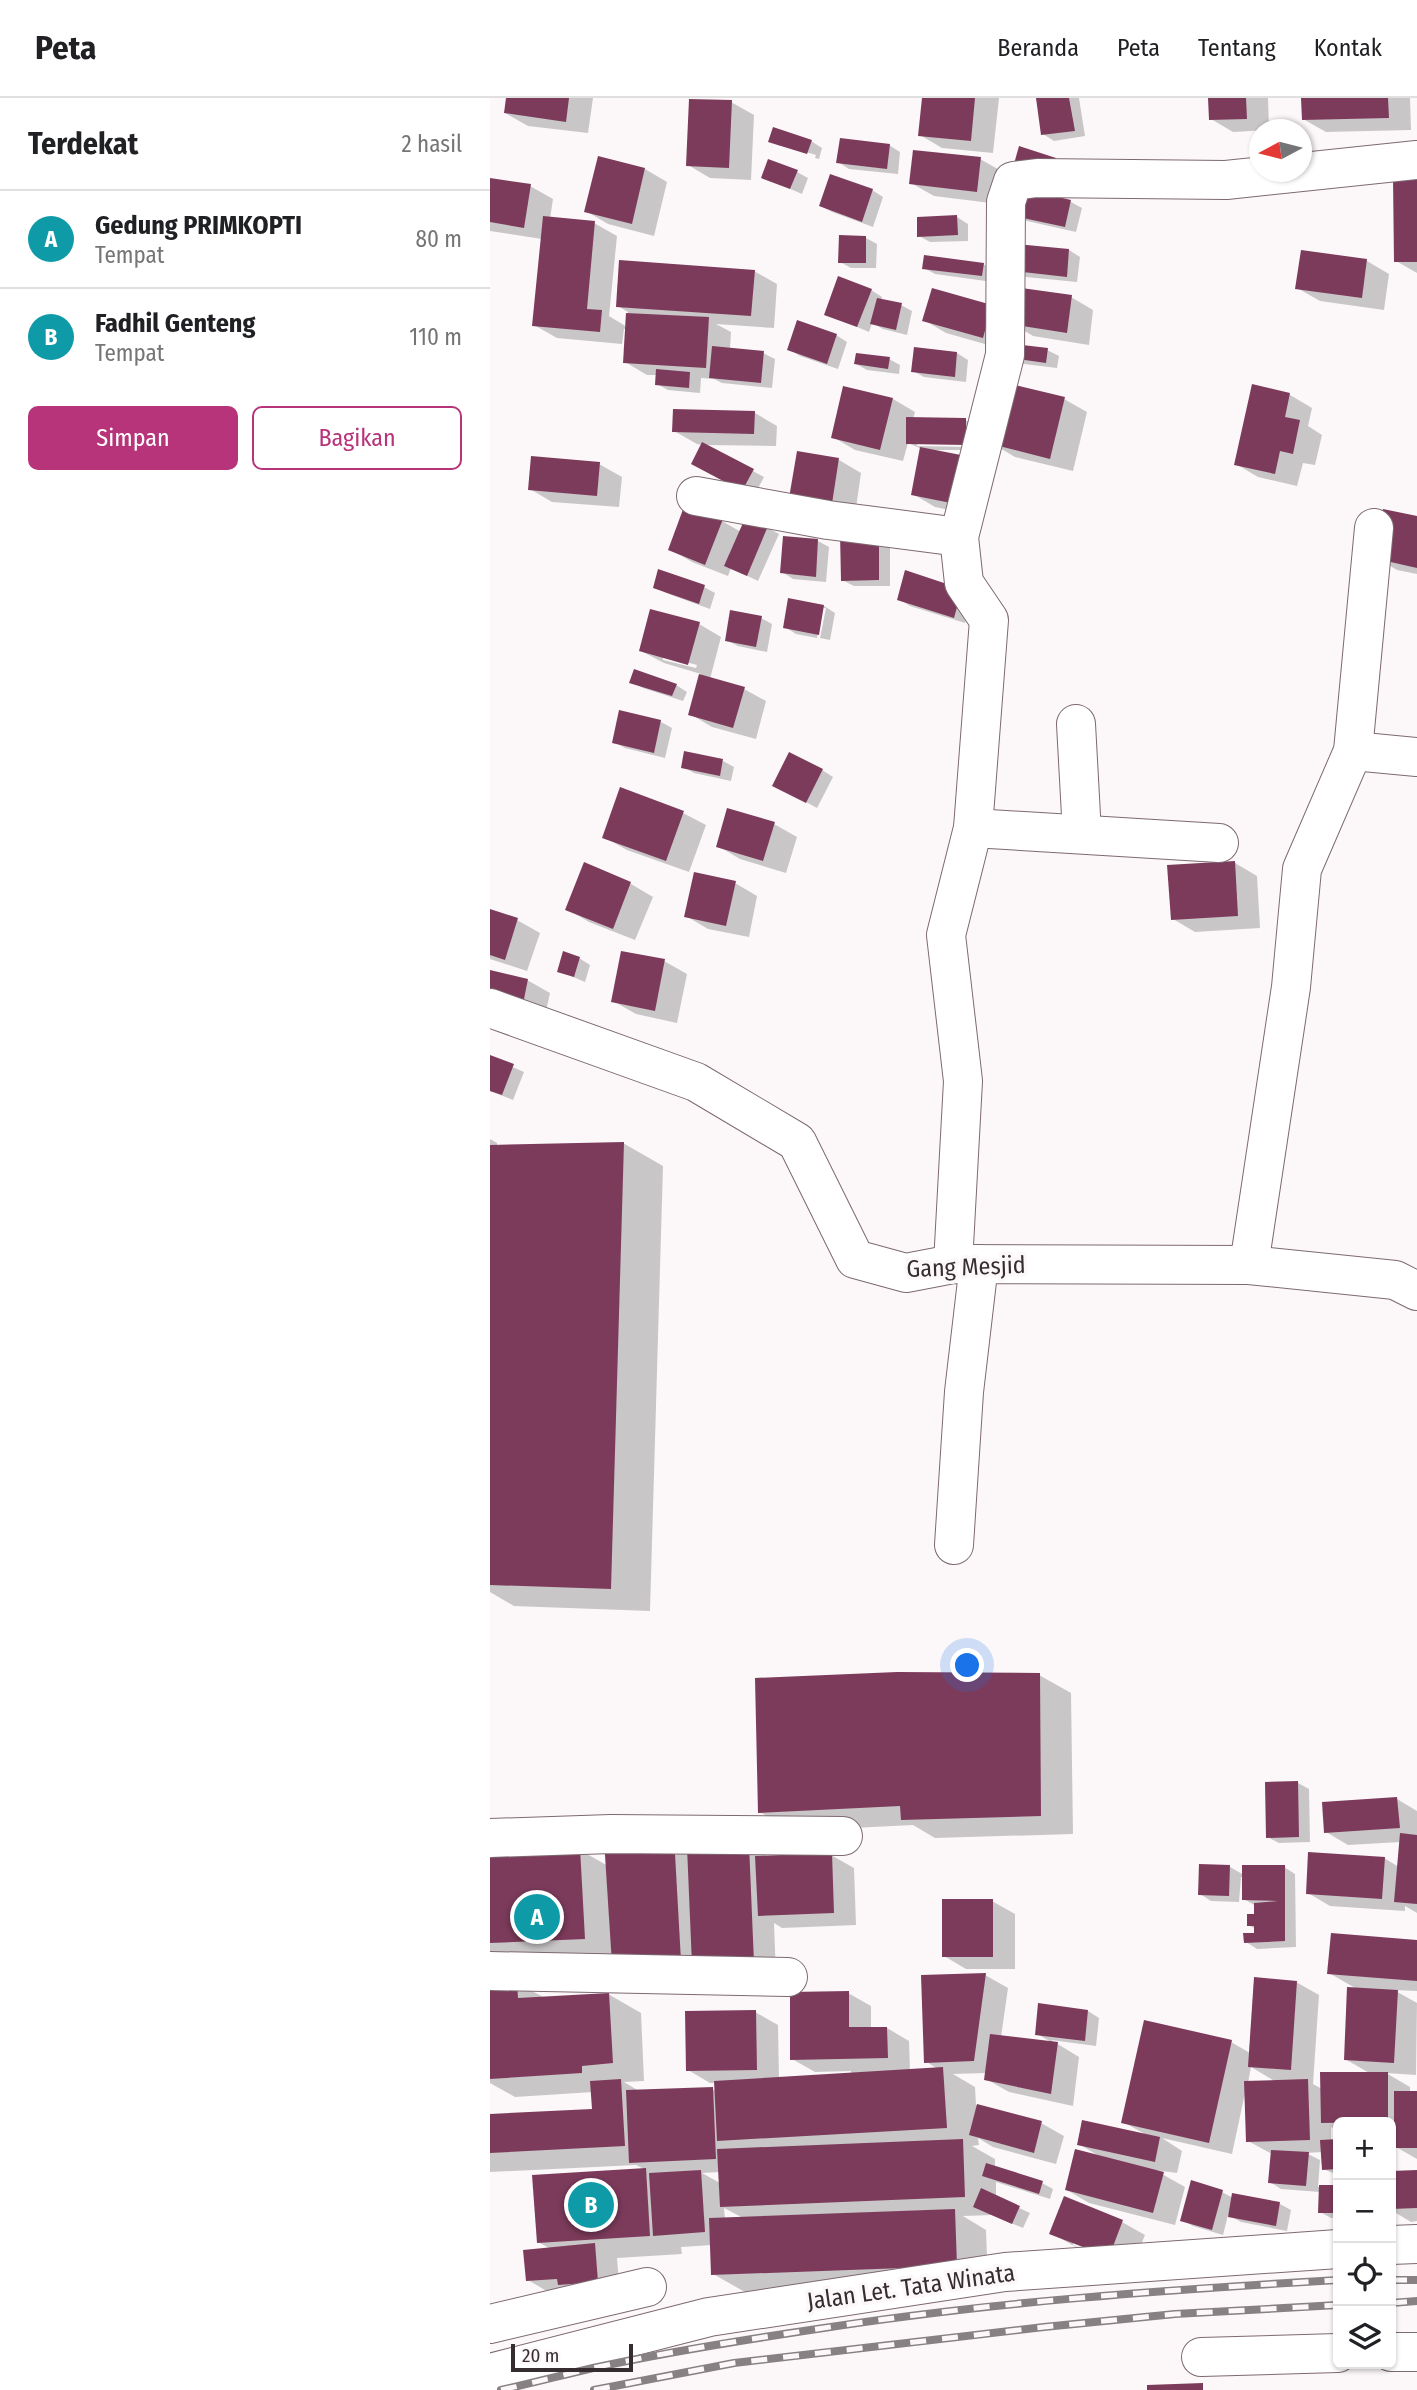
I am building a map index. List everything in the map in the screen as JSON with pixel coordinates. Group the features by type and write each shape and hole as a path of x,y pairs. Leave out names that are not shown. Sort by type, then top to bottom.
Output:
{"street":[{"path":"954,1545 964,1392 966,1264 963,1081 946,935 973,828 989,620 964,583 959,537 1005,355 1006,202 1013,181 1037,178 1226,180 1417,160"},
{"path":"696,496 828,520 959,537"},
{"path":"1249,1265 1291,987 1302,869 1353,751 1374,528"},
{"path":"1076,724 1082,834"},
{"path":"1353,751 1417,757"},
{"path":"973,828 1219,843"},
{"name":"Gang Mesjid","path":"490,1008 696,1082 797,1142 855,1259 906,1273 966,1264 1249,1265 1395,1280 1417,1291"},
{"path":"490,1838 611,1834 843,1836"},
{"path":"490,1971 788,1978"},
{"path":"1396,2245 1417,2244"},
{"name":"Jalan Let. Tata Winata","path":"490,2373 709,2317 1005,2272 1333,2249"},
{"path":"490,2324 647,2287"},
{"path":"1396,2352 1417,2352"},
{"path":"1201,2357 1333,2353"}],"building":[{"path":"506,98 569,98 566,122 504,113"},
{"path":"922,98 975,98 971,141 918,136"},
{"path":"1036,98 1069,98 1075,131 1041,135"},
{"path":"1208,98 1246,98 1247,119 1209,120"},
{"path":"1301,98 1388,98 1389,118 1302,119"},
{"path":"689,99 732,100 729,168 686,166"},
{"path":"773,127 812,140 807,154 768,142"},
{"path":"840,138 890,144 887,169 836,163"},
{"path":"1019,146 1056,158 1051,175 1014,164"},
{"path":"913,150 981,157 977,192 909,184"},
{"path":"598,156 645,168 632,224 584,212"},
{"path":"768,159 798,170 790,189 761,178"},
{"path":"830,174 873,189 862,222 819,206"},
{"path":"1393,177 1417,177 1417,262 1394,262"},
{"path":"490,178 531,184 524,228 490,222"},
{"path":"1020,188 1071,200 1065,227 1014,216"},
{"path":"957,215 958,235 917,237 917,217"},
{"path":"543,216 595,221 587,309 602,310 600,332 532,326"},
{"path":"839,235 866,236 866,263 838,263"},
{"path":"1015,244 1069,249 1067,277 1013,271"},
{"path":"1301,250 1367,259 1362,298 1295,289"},
{"path":"924,255 984,263 982,276 922,269"},
{"path":"619,260 755,270 751,316 616,307"},
{"path":"838,276 872,289 857,327 824,315"},
{"path":"1015,287 1072,295 1067,333 1009,324"},
{"path":"932,288 992,305 983,338 922,321"},
{"path":"877,298 902,303 896,330 870,324"},
{"path":"626,313 709,317 706,368 623,363"},
{"path":"797,320 837,334 827,364 787,350"},
{"path":"1013,344 1048,348 1046,363 1011,358"},
{"path":"712,346 764,351 761,383 709,378"},
{"path":"914,347 957,352 955,377 911,372"},
{"path":"856,353 890,357 888,369 854,364"},
{"path":"656,369 690,372 689,388 655,385"},
{"path":"1006,383 1065,397 1050,459 991,444"},
{"path":"1252,384 1290,393 1285,417 1300,420 1293,454 1280,451 1275,474 1234,465"},
{"path":"843,386 893,398 880,450 831,438"},
{"path":"673,409 755,411 754,434 672,432"},
{"path":"906,417 966,418 966,445 906,444"},
{"path":"702,442 754,469 742,491 691,464"},
{"path":"920,447 966,456 956,504 911,495"},
{"path":"797,451 839,458 831,510 788,504"},
{"path":"531,456 600,462 597,496 528,490"},
{"path":"685,504 723,519 705,565 668,550"},
{"path":"1383,509 1417,516 1417,568 1373,558"},
{"path":"746,516 768,526 747,576 724,566"},
{"path":"840,533 879,533 879,580 841,581"},
{"path":"783,536 818,539 816,577 780,573"},
{"path":"658,569 705,585 699,604 653,588"},
{"path":"905,570 962,589 954,618 897,600"},
{"path":"788,598 824,605 819,635 783,628"},
{"path":"650,609 700,622 688,665 639,651"},
{"path":"730,610 762,616 756,647 725,641"},
{"path":"634,669 677,684 672,696 629,683"},
{"path":"699,674 745,687 733,728 688,715"},
{"path":"619,710 661,720 654,753 612,743"},
{"path":"684,751 723,759 720,776 681,768"},
{"path":"789,752 823,769 806,803 772,786"},
{"path":"620,787 684,811 666,861 602,838"},
{"path":"727,808 775,822 763,861 716,847"},
{"path":"1235,861 1238,916 1171,920 1167,865"},
{"path":"584,862 631,882 613,929 565,910"},
{"path":"694,872 736,881 726,926 684,917"},
{"path":"490,909 518,918 505,960 490,955"},
{"path":"563,951 580,957 574,977 557,972"},
{"path":"621,951 665,959 655,1011 611,1002"},
{"path":"490,970 528,979 523,1004 490,997"},
{"path":"490,1055 514,1064 502,1095 490,1091"},
{"path":"624,1142 611,1589 490,1585 490,1145"},
{"path":"897,1672 1040,1673 1041,1816 901,1820 900,1806 758,1813 755,1678"},
{"path":"1298,1781 1299,1837 1266,1838 1265,1782"},
{"path":"1397,1797 1400,1828 1324,1833 1322,1802"},
{"path":"1400,1833 1417,1835 1417,1904 1394,1902"},
{"path":"674,1836 681,1961 612,1964 604,1840"},
{"path":"749,1844 754,1963 692,1965 687,1847"},
{"path":"580,1848 585,1939 490,1943 490,1852"},
{"path":"1308,1852 1385,1857 1382,1899 1306,1894"},
{"path":"832,1853 834,1913 758,1916 755,1856"},
{"path":"1199,1864 1230,1865 1229,1896 1198,1895"},
{"path":"1242,1865 1285,1865 1285,1941 1244,1943 1243,1933 1254,1933 1254,1926 1247,1926 1247,1914 1254,1914 1254,1903 1278,1901 1242,1900"},
{"path":"942,1899 993,1899 993,1957 942,1957"},
{"path":"1331,1933 1417,1940 1417,1981 1327,1974"},
{"path":"986,1973 974,2061 924,2063 921,1975"},
{"path":"1254,1977 1297,1981 1291,2070 1248,2067"},
{"path":"517,1981 518,1998 609,1993 613,2063 582,2066 582,2073 490,2079 490,1982"},
{"path":"1347,1987 1398,1990 1394,2063 1344,2060"},
{"path":"849,1991 849,2027 887,2027 888,2058 790,2060 790,1992"},
{"path":"1038,2003 1088,2010 1085,2041 1035,2035"},
{"path":"756,2010 757,2070 686,2071 685,2011"},
{"path":"1144,2020 1232,2040 1209,2143 1121,2123"},
{"path":"990,2034 1058,2042 1051,2094 984,2080"},
{"path":"943,2067 947,2128 717,2141 714,2081"},
{"path":"1320,2072 1388,2072 1388,2117 1333,2117 1333,2123 1321,2123"},
{"path":"621,2079 625,2146 490,2153 490,2114 592,2109 590,2081"},
{"path":"1308,2079 1310,2140 1246,2142 1244,2081"},
{"path":"713,2087 716,2159 629,2163 626,2090"},
{"path":"1394,2091 1417,2091 1417,2148 1396,2148"},
{"path":"977,2104 1042,2121 1034,2153 969,2135"},
{"path":"1082,2120 1160,2137 1155,2162 1077,2145"},
{"path":"963,2139 965,2197 720,2207 717,2149"},
{"path":"1333,2139 1333,2169 1322,2170 1320,2140"},
{"path":"1075,2149 1164,2172 1153,2213 1065,2190"},
{"path":"1271,2150 1309,2152 1306,2186 1268,2183"},
{"path":"986,2163 1043,2181 1039,2194 982,2176"},
{"path":"646,2168 650,2236 537,2243 532,2175"},
{"path":"701,2170 705,2232 653,2236 649,2173"},
{"path":"1417,2170 1417,2208 1396,2209 1396,2171"},
{"path":"1191,2180 1223,2190 1212,2230 1180,2221"},
{"path":"1319,2185 1333,2185 1333,2213 1318,2213"},
{"path":"981,2188 1020,2206 1012,2224 973,2207"},
{"path":"1232,2193 1280,2202 1276,2226 1228,2217"},
{"path":"1064,2196 1123,2220 1109,2257 1049,2234"},
{"path":"955,2209 957,2266 711,2275 709,2218"},
{"path":"595,2243 598,2282 558,2285 557,2279 526,2281 523,2250"},
{"path":"1203,2383 1203,2390 1147,2390 1147,2385"}],"railway":[{"path":"501,2390 593,2368 733,2342 947,2311 1077,2298 1333,2280"},
{"path":"1396,2280 1417,2280"},
{"path":"1396,2303 1417,2301"},
{"path":"594,2390 734,2363 1044,2327 1175,2314 1333,2305"}],"place":[{"name":"Gedung PRIMKOPTI","path":"537,1917"},
{"name":"Fadhil Genteng","path":"591,2205"}]}
